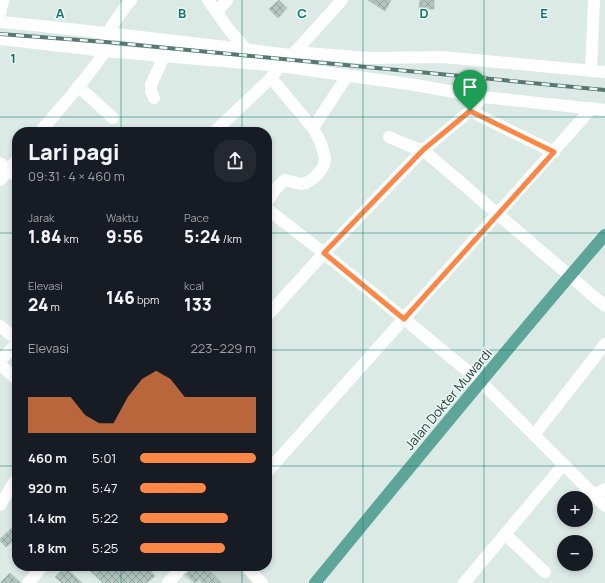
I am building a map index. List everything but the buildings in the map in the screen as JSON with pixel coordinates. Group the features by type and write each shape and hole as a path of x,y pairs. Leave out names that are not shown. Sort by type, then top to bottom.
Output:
{"main road":[{"name":"Jalan Dokter Muwardi","path":"315,583 605,235"}],"street":[{"path":"0,15 3,0"},
{"path":"44,127 105,51 108,34 115,21 131,0"},
{"path":"208,0 230,31 247,50"},
{"path":"217,12 228,0"},
{"path":"219,127 271,78 280,66 342,0"},
{"path":"591,71 594,0"},
{"path":"0,22 200,43 247,50 368,58 443,57 605,72"},
{"path":"0,39 105,51 280,66 415,84 483,97 605,110"},
{"path":"154,98 151,91 151,85 164,56"},
{"path":"313,128 346,76"},
{"path":"271,78 313,128 321,143 325,158 324,165 314,178 301,184 285,180 272,194"},
{"path":"78,86 113,118"},
{"path":"272,310 324,253 423,150 470,111 483,97"},
{"path":"272,466 592,108"},
{"path":"470,111 554,152"},
{"path":"389,137 423,150 605,306"},
{"path":"0,180 9,170"},
{"path":"272,213 324,253 481,382 605,506"},
{"path":"0,326 12,337"},
{"path":"534,435 605,344"},
{"path":"0,361 12,347"},
{"path":"0,365 12,375"},
{"path":"464,583 564,464"},
{"path":"0,505 12,486"},
{"path":"594,495 605,489"},
{"path":"505,534 545,572"},
{"path":"28,583 39,571"},
{"path":"168,583 179,571"},
{"path":"251,571 262,583"}],"shaded area":[{"path":"182,571 187,571 185,573 195,583 192,583 180,573"},
{"path":"206,571 210,571 201,581 203,583 195,583"},
{"path":"210,571 241,571 252,583 222,583"}],"railway":[{"path":"0,34 106,42 605,90"}],"route":[{"path":"470,111 554,152 404,319 324,253 423,150 470,111"}]}
